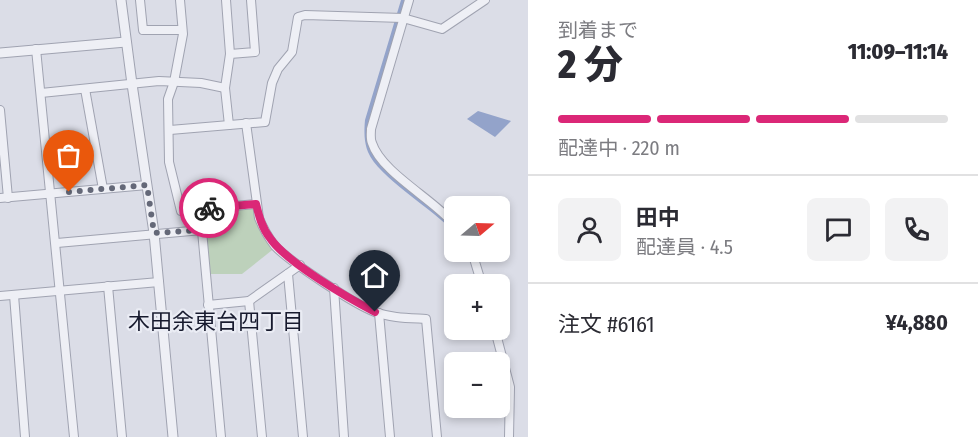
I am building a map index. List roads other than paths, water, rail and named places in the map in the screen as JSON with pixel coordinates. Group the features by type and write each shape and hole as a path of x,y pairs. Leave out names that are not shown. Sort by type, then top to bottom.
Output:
{"street":[{"path":"121,0 154,233 173,437"},
{"path":"140,0 143,30 182,30"},
{"path":"180,0 182,30 174,82 168,99 170,162 181,211 256,204"},
{"path":"226,0 230,54 225,88 229,125"},
{"path":"230,54 255,52 251,0"},
{"path":"409,0 371,129 371,141 387,167 424,195 444,214"},
{"path":"170,130 265,122 272,83 278,69 291,52 298,17 305,15 403,18 442,29 485,0"},
{"path":"0,53 126,42"},
{"path":"36,49 57,243 74,437"},
{"path":"41,93 159,81 201,83 225,88"},
{"path":"85,89 103,189"},
{"path":"0,110 4,198 147,185"},
{"path":"246,123 256,204 264,230 270,240 284,254 358,304 379,313 426,319 437,437"},
{"path":"200,209 221,437"},
{"path":"57,243 202,230"},
{"path":"208,305 249,301 300,265"},
{"path":"288,274 303,437"},
{"path":"0,296 159,282"},
{"path":"108,286 122,437"},
{"path":"334,288 344,437"},
{"path":"14,295 25,437"},
{"path":"249,301 261,437"},
{"path":"379,313 390,437"},
{"path":"498,340 510,387 509,437"}],"water":[{"path":"401,0 405,0 369,120 368,140 377,161 444,216 444,222 394,182 374,162 366,144 365,120"},
{"path":"478,111 511,121 495,137 467,119"}],"district":[{"name":"木田余東台四丁目","path":"216,321"}]}
